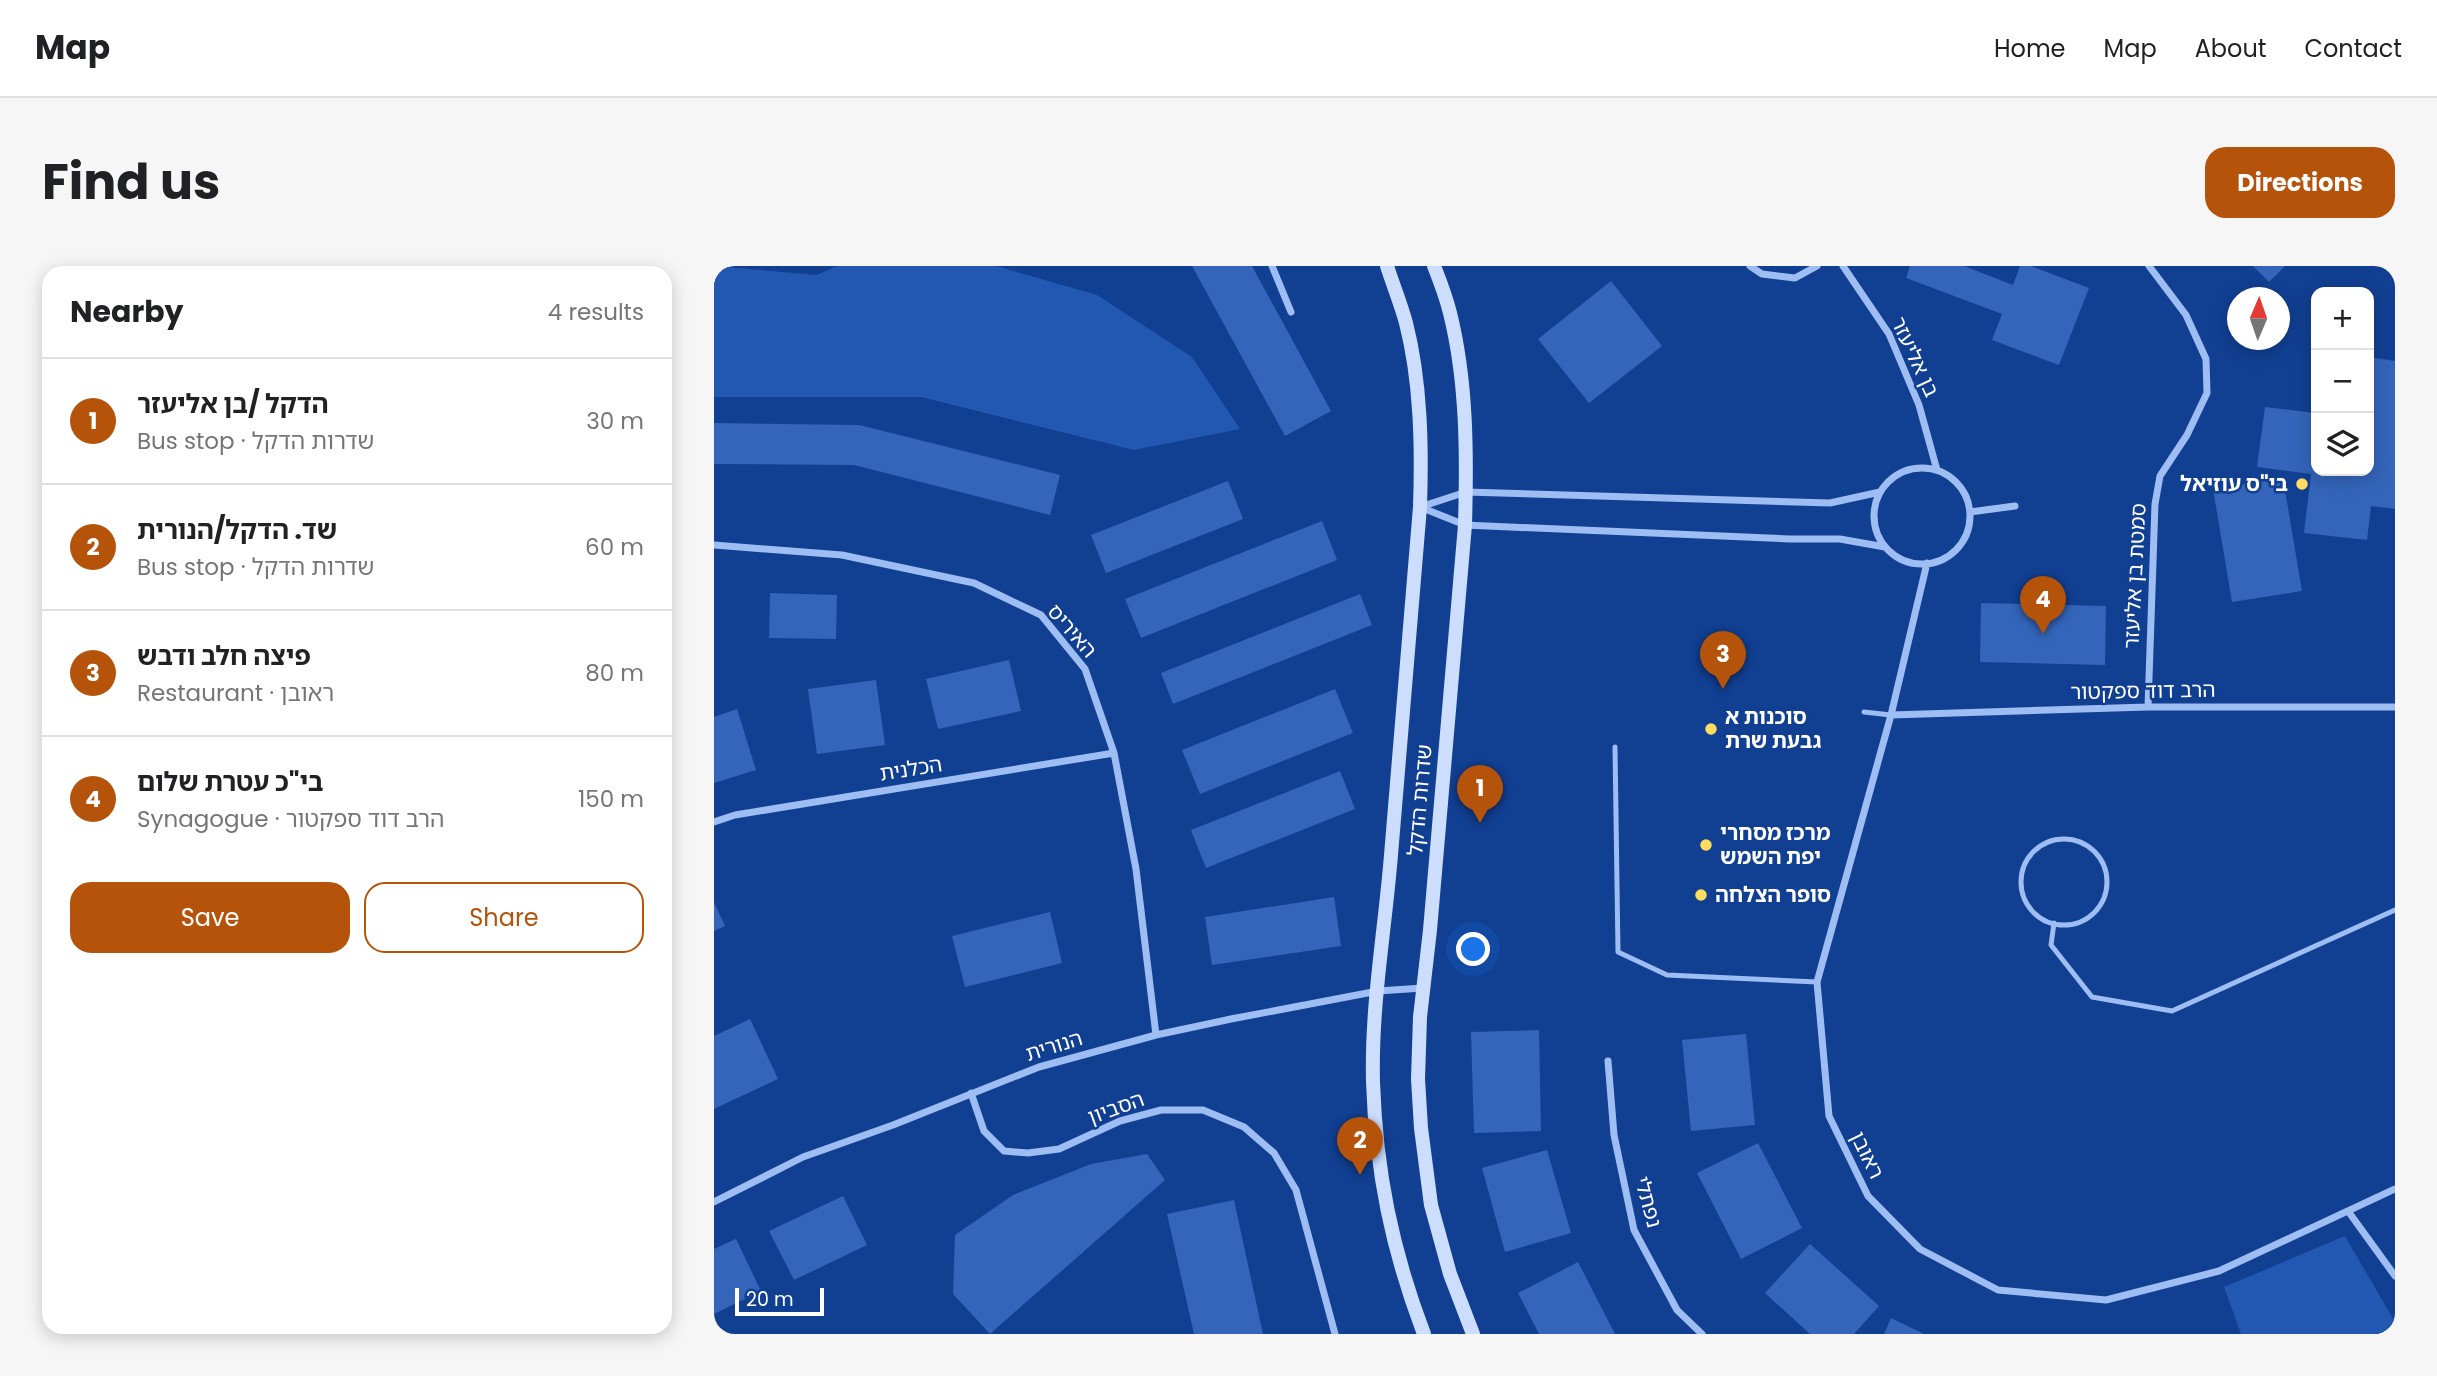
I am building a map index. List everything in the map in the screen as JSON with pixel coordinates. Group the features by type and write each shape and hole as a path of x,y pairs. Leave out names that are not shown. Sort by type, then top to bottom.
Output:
{"main road":[{"name":"שדרות הדקל","path":"1387,266 1406,324 1418,394 1422,467 1373,1079 1376,1132 1387,1214 1407,1287 1424,1334"},
{"name":"שדרות הדקל","path":"1434,266 1450,313 1462,390 1467,467 1465,524 1418,1079 1431,1205 1450,1273 1473,1334"}],"street":[{"path":"1272,266 1291,312"},
{"path":"1750,266 1762,274 1795,278 1817,266"},
{"name":"בן אליעזר","path":"1843,266 1889,334 1919,405 1937,470"},
{"name":"סמטת בן אליעזר","path":"2148,707 2155,504 2160,476 2186,435 2207,393 2206,359 2186,314 2150,266"},
{"path":"1908,470 1937,470 1959,486 1967,498 1970,512 1966,533 1954,552 1941,560 1912,563 1885,547 1874,520 1875,506 1880,492 1896,476 1908,470"},
{"path":"1420,507 1466,492 1830,503 1880,492"},
{"path":"1970,512 2015,506"},
{"path":"1420,507 1465,524 1840,539 1885,547"},
{"name":"האיריס","path":"714,545 842,555 974,583 1041,615 1085,669 1114,753 1136,869 1156,1035"},
{"name":"ראובן","path":"1927,563 1891,715 1817,982 1829,1116 1868,1196 1920,1249 1998,1290 2106,1300 2219,1271 2395,1189"},
{"name":"הרב דוד ספקטור","path":"1891,715 2148,707 2395,707"},
{"name":"הכלנית","path":"714,822 736,815 1114,753"},
{"name":"הנורית","path":"714,1202 803,1157 893,1125 1039,1067 1156,1035 1378,991 1424,988"},
{"name":"נפתלי","path":"1608,1061 1614,1135 1634,1230 1677,1310 1702,1334"},
{"name":"הסביון","path":"971,1093 984,1131 1004,1151 1028,1153 1059,1149 1120,1121 1161,1110 1203,1110 1244,1127 1274,1153 1296,1190 1335,1334"},
{"path":"2348,1211 2395,1276"}],"lane":[{"path":"1864,712 1891,715"},
{"path":"1615,747 1618,952 1667,975 1817,982"},
{"path":"2060,838 2077,840 2093,849 2104,864 2107,882 2104,900 2093,914 2077,923 2054,923 2046,922 2032,913 2023,899 2020,884 2022,868 2030,854 2042,844 2060,838"},
{"path":"2054,923 2051,945 2092,998 2172,1011 2395,910"}],"shaded area":[{"path":"714,266 817,275 837,266 996,266 1097,295 1192,357 1240,429 1134,450 921,397 714,397"},
{"path":"2345,1236 2395,1322 2395,1334 2241,1334 2224,1287"}],"building":[{"path":"1192,266 1252,266 1331,411 1285,436"},
{"path":"1910,266 1964,266 2013,285 2020,266 2031,266 2089,288 2059,365 1992,340 2002,314 1906,278"},
{"path":"2253,266 2285,266 2269,282"},
{"path":"1611,281 1662,346 1589,403 1538,339"},
{"path":"2374,358 2395,361 2395,509 2371,506 2367,540 2304,533 2311,474 2374,476"},
{"path":"2265,407 2311,412 2311,474 2257,467"},
{"path":"714,423 859,425 1060,475 1050,515 854,465 714,464"},
{"path":"2283,478 2302,591 2232,602 2213,489"},
{"path":"1228,481 1243,519 1106,573 1091,535"},
{"path":"1322,521 1337,560 1141,638 1125,599"},
{"path":"770,593 837,595 836,639 769,638"},
{"path":"1360,594 1372,625 1173,704 1161,673"},
{"path":"1981,603 2106,606 2105,665 1980,662"},
{"path":"1009,660 1021,711 938,729 926,679"},
{"path":"876,680 885,745 817,754 808,689"},
{"path":"1335,689 1353,733 1200,794 1182,750"},
{"path":"737,709 756,770 714,783 714,717"},
{"path":"1340,771 1355,809 1206,868 1191,830"},
{"path":"1334,897 1341,946 1212,965 1205,917"},
{"path":"714,902 725,926 714,931"},
{"path":"1050,912 1062,963 965,987 952,936"},
{"path":"750,1019 778,1079 714,1109 714,1036"},
{"path":"1539,1030 1541,1131 1474,1133 1471,1032"},
{"path":"1746,1034 1755,1125 1691,1131 1682,1040"},
{"path":"1758,1143 1802,1228 1741,1259 1697,1173"},
{"path":"1547,1150 1571,1233 1505,1252 1482,1168"},
{"path":"1147,1154 1165,1180 990,1334 953,1294 955,1235 1013,1195 1091,1164"},
{"path":"843,1196 867,1245 794,1280 769,1231"},
{"path":"1234,1200 1263,1334 1194,1334 1167,1214"},
{"path":"736,1239 761,1291 714,1314 714,1249"},
{"path":"1810,1244 1879,1306 1854,1334 1810,1334 1765,1293"},
{"path":"1578,1262 1615,1334 1539,1334 1518,1293"},
{"path":"1891,1318 1924,1334 1884,1334"}],"place":[{"name":"בי\"ס עוזיאל","path":"2302,484"},
{"name":"בי\"כ עטרת שלום","path":"2043,634"},
{"name":"פיצה חלב ודבש","path":"1723,689"},
{"name":"סוכנות א גבעת שרת","path":"1711,729"},
{"name":"הדקל /בן אליעזר","path":"1480,823"},
{"name":"מרכז מסחרי יפת השמש","path":"1706,845"},
{"name":"סופר הצלחה","path":"1701,895"},
{"name":"שד. הדקל/הנורית","path":"1360,1175"}]}
